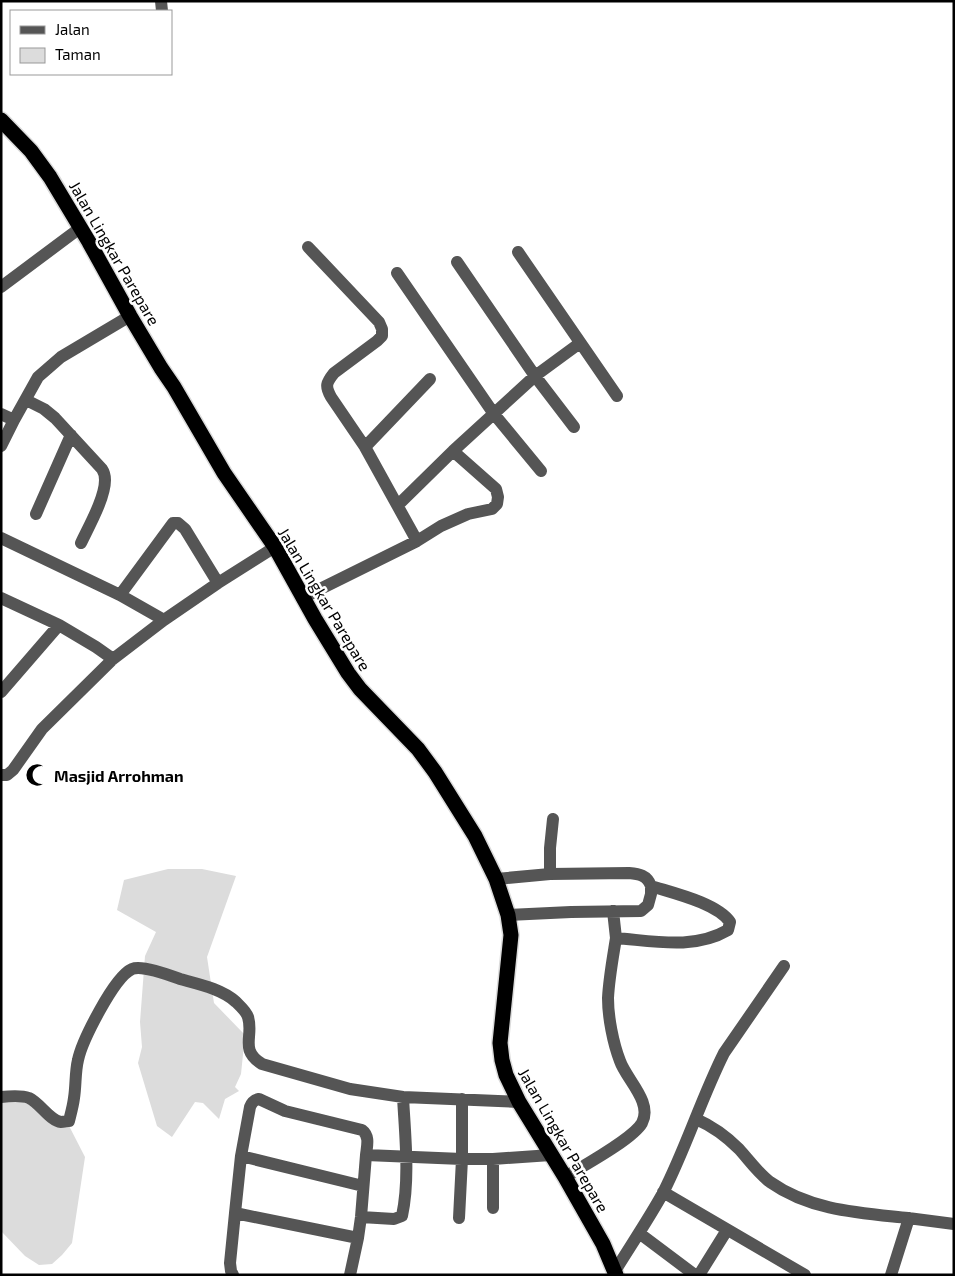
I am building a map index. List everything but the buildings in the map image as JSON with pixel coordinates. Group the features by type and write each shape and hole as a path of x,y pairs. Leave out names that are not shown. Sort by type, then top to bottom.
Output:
{"highway":[{"name":"Jalan Lingkar Parepare","path":"1,120 31,151 50,178 224,472 275,547 331,648 360,689 418,749 435,772 475,836 496,879 508,915 511,935 500,1043 506,1075 519,1102 603,1244 616,1273"}],"street":[{"path":"1,287 80,228"},
{"path":"308,247 369,310 382,329 382,336 377,341 334,373 329,379 327,390 365,446 417,541"},
{"path":"518,252 617,396"},
{"path":"457,262 535,376 574,427"},
{"path":"397,273 494,414 541,471"},
{"path":"1,446 38,377 61,357 130,316"},
{"path":"398,505 453,451 535,376 580,343"},
{"path":"365,446 430,379"},
{"path":"26,400 44,409 55,418 102,468 105,478 104,487 96,512 81,543"},
{"path":"1,414 14,420"},
{"path":"36,514 71,436"},
{"path":"302,598 417,541 441,526 468,514 492,509 497,504 496,489 453,451"},
{"path":"120,595 173,523 178,523 185,529 218,583"},
{"path":"1,538 120,595 164,620"},
{"path":"1,775 7,775 13,770 42,729 113,659 164,620 275,547"},
{"path":"4,604 59,625 113,659"},
{"path":"1,692 59,625"},
{"path":"550,874 552,818"},
{"path":"496,879 550,874 620,873 640,874 649,880 651,886 648,905 641,911 508,915"},
{"path":"616,938 670,943 694,942 720,935 728,930 730,922 719,911 702,903 651,886"},
{"path":"565,1177 623,1141 637,1130 643,1122 645,1114 644,1103 620,1064 609,1016 608,998 616,938 613,911"},
{"path":"616,1273 663,1192 724,1053 784,966"},
{"path":"1,1097 29,1098 60,1122 70,1121 77,1062 81,1049 102,1006 122,977 138,968 157,971 206,987 227,995 236,1001 248,1017 248,1040 252,1057 262,1064 350,1089 403,1097 519,1102"},
{"path":"361,1217 394,1219 402,1216 405,1199 406,1157 403,1097"},
{"path":"233,1275 230,1271 230,1262 241,1156 251,1103 259,1099 285,1111 362,1130 367,1134 361,1217 350,1275"},
{"path":"460,1218 462,1099"},
{"path":"696,1119 709,1124 726,1138 770,1182 798,1198 837,1210 954,1224"},
{"path":"366,1155 462,1159 551,1155"},
{"path":"241,1156 363,1186"},
{"path":"493,1159 493,1208"},
{"path":"663,1192 805,1275"},
{"path":"235,1213 358,1238"},
{"path":"891,1275 909,1218"},
{"path":"639,1233 697,1275 727,1230"}],"green space":[{"path":"168,869 202,869 236,876 207,957 214,1003 245,1035 241,1074 235,1087 239,1091 225,1099 219,1119 203,1103 195,1102 172,1137 157,1126 138,1063 142,1047 140,1022 145,956 156,932 117,910 124,880"},
{"path":"1,1095 46,1105 67,1122 85,1157 72,1243 52,1264 39,1265 25,1256 1,1231"}],"place":[{"name":"Masjid Arrohman","path":"37,775"}]}
